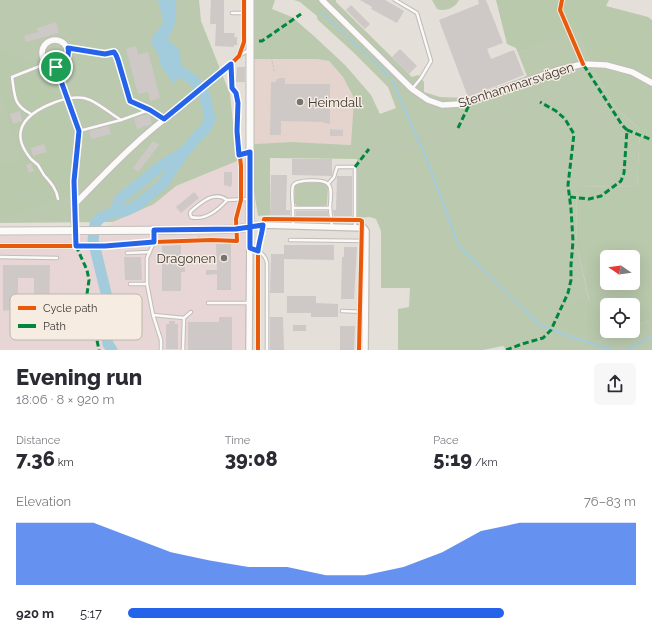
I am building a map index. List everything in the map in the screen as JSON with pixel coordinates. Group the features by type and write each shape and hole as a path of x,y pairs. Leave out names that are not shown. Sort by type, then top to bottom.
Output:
{"street":[{"path":"249,350 250,0"},
{"name":"Stenhammarsvägen","path":"322,0 412,89 428,100 442,104 461,104 471,102 557,70 583,64 606,65 632,72 652,83"},
{"path":"50,40 62,42 68,48 66,60 64,63 56,67 45,62 41,54 43,46 50,40"},
{"path":"56,67 79,131 75,161 75,231"},
{"path":"74,205 125,154 178,108"},
{"path":"0,231 236,229 263,225 364,228 366,231 365,350"}],"lane":[{"path":"395,0 417,13 431,61 421,78 412,89"},
{"path":"232,13 249,13"},
{"path":"239,56 249,50"},
{"path":"118,60 130,101 150,110 164,119"},
{"path":"31,114 20,109 15,97 12,77 40,66 45,62"},
{"path":"58,199 56,190 38,165 31,160 23,146 20,133 22,126 31,114 56,101 84,98 92,100 122,120"},
{"path":"79,131 122,120 150,110"},
{"path":"328,184 334,177 337,167 355,167 354,228"},
{"path":"294,226 293,185 300,181 324,181 331,187 330,208 332,227"},
{"path":"227,200 215,211 203,217 191,217 191,211 208,198 220,197 227,200 250,199"},
{"path":"293,208 330,208"},
{"path":"154,230 154,242 147,258 147,284 153,315 161,340 161,350"},
{"path":"290,240 366,241"},
{"path":"250,248 264,254 267,262 267,350"},
{"path":"127,253 150,252"},
{"path":"0,257 57,258"},
{"path":"130,284 147,284"},
{"path":"208,303 249,303"},
{"path":"342,311 366,312"},
{"path":"153,315 170,318 184,318 191,312"},
{"path":"184,318 184,350"}],"path":[{"path":"62,42 92,14 103,0"},
{"path":"249,39 259,41 266,48 272,56 274,71"},
{"path":"68,48 105,54 114,52 118,60"},
{"path":"114,203 127,201 147,190 159,195 184,176 250,152 287,149 369,149 405,146 424,142 458,128 501,116 565,92 571,93 596,115 606,120 622,125 652,122"},
{"path":"239,148 240,160"},
{"path":"192,241 199,238 206,240"}],"shaded area":[{"path":"254,59 317,59 329,61 343,77 354,98 352,145 292,142 254,144"},
{"path":"237,161 245,162 245,350 0,350 0,236 102,236 113,222 154,204 176,186"}],"green space":[{"path":"0,0 199,0 201,21 230,94 237,161 176,186 154,204 113,222 0,223"},
{"path":"250,0 275,0 272,9 292,17 345,65 371,95 380,114 396,108 388,87 318,20 317,16 300,2 294,0 336,0 336,2 412,77 418,75 424,82 424,92 440,97 467,98 527,76 518,53 577,29 592,68 615,107 640,129 637,187 576,186 577,246 598,341 605,338 640,338 640,324 652,319 652,350 507,350 503,346 483,350 398,350 398,309 409,307 410,288 381,288 381,231 376,219 370,217 356,218 357,159 270,158 270,215 258,216 253,185 254,144 292,142 351,145 354,98 343,77 329,61 317,59 254,59 249,50"},
{"path":"432,0 459,0 452,7 446,10 440,10 437,9"},
{"path":"496,0 609,0 606,6 648,17 652,20 652,319 640,324 640,298 600,298 600,338 605,338 598,341 558,327 571,302 589,299 577,246 576,186 637,187 640,129 615,107 592,68 577,30 518,53 516,48 507,44"},
{"path":"0,50 53,72 72,134 69,195 13,215 0,217 0,165 21,160 0,89"},
{"path":"300,183 322,183 326,185 328,187 327,205 297,206 294,202 295,186"}],"water":[{"path":"158,0 175,0 176,18 168,40 180,51 181,66 185,71 195,76 190,81 181,78 177,79 175,84 173,83 161,66 158,54 152,44 153,36 161,27 163,22"}],"building":[{"path":"211,0 224,0 224,33 235,33 234,37 237,37 237,45 234,45 234,47 215,46 216,24 210,24"},
{"path":"360,0 385,0 404,11 397,23 371,9 372,7"},
{"path":"478,0 486,0 503,43 487,49 491,59 514,50 524,75 468,97 439,20 479,4"},
{"path":"351,5 370,24 365,29 346,10"},
{"path":"56,22 59,33 26,42 24,36 38,32 37,28"},
{"path":"136,46 138,55 148,52 160,98 150,101 148,92 138,94 126,49"},
{"path":"400,49 417,66 409,74 392,57"},
{"path":"237,67 245,67 245,82 236,82"},
{"name":"Heimdall","path":"285,78 285,84 330,84 330,124 324,122 281,121 281,135 270,135 271,82 276,82 276,79"},
{"path":"20,111 22,121 13,124 10,114"},
{"path":"149,114 152,124 137,129 134,118"},
{"path":"108,126 111,134 91,139 89,131"},
{"path":"330,129 343,130 343,136 330,136"},
{"path":"153,141 159,145 138,172 133,168"},
{"path":"44,144 47,152 33,156 31,148"},
{"path":"292,159 332,159 332,176 292,175"},
{"path":"31,163 34,171 29,173 26,165"},
{"path":"224,172 232,172 231,187 224,185"},
{"path":"271,175 287,175 286,210 290,210 290,215 270,215"},
{"path":"337,176 352,176 352,216 334,216 333,210 336,210"},
{"path":"194,192 199,198 181,213 176,207"},
{"path":"296,211 328,211 328,216 296,216"},
{"name":"Dragonen","path":"216,244 231,244 231,290 217,290 217,274 206,275 206,270 217,270"},
{"path":"181,245 181,265 185,265 185,272 181,272 181,291 162,291 162,246"},
{"path":"284,245 334,245 334,260 284,259 284,293 270,293 271,254 284,254"},
{"path":"344,247 357,247 354,299 341,299 342,257 344,257"},
{"path":"124,257 141,257 142,280 125,280"},
{"path":"3,265 50,265 49,294 34,294 34,278 18,278 18,294 10,294 10,310 3,311"},
{"path":"287,296 316,296 316,303 338,304 338,317 311,317 311,313 287,313"},
{"path":"219,317 232,317 232,350 188,350 188,322 219,322"},
{"path":"270,317 283,317 284,350 270,350"},
{"path":"169,321 175,321 175,324 178,324 178,349 166,349 166,324 169,324"},
{"path":"293,325 306,325 306,331 293,331"},
{"path":"340,326 355,326 354,350 340,350"}],"waterway":[{"path":"322,13 345,34"},
{"path":"349,38 390,77"},
{"path":"106,294 93,240 95,224 100,218 115,212 125,211 136,206 162,185 184,152 207,126 210,118 204,93 192,79 180,71"},
{"path":"392,80 426,158 459,246 540,325 613,350"},
{"path":"115,212 119,200 161,166 182,153"},
{"path":"626,350 652,337"},
{"path":"107,340 112,350"}],"marked path":[{"path":"259,41 262,41 301,14"},
{"path":"570,197 589,199 601,196 621,181 624,173 627,130 622,125 583,64"},
{"path":"458,128 471,101"},
{"path":"506,350 543,338 551,330 568,293 571,280 573,241 568,185 574,134 565,119 556,111 540,102"},
{"path":"627,130 652,140"},
{"path":"355,167 369,149"},
{"path":"76,246 87,270 89,280 87,294"},
{"path":"97,340 99,350"}],"cycle path":[{"path":"0,246 105,246 154,242 212,240 237,241 236,219 241,200 241,166 237,131 238,103 236,93 232,88 231,64 239,56 244,42 244,0"},
{"path":"562,0 560,10 583,64"},
{"path":"178,109 231,64"},
{"path":"258,350 258,251 264,219 362,221 359,350"}],"place":[{"name":"Heimdall","path":"300,102"},
{"name":"Dragonen","path":"224,258"}],"route":[{"path":"56,67 60,66 66,60 68,56 68,48 105,54 114,52 118,60 130,101 150,110 164,119 231,64 232,88 236,93 238,103 237,131 239,155 250,152 250,227 263,225 258,251 250,248 250,227 236,229 154,230 154,242 105,246 76,246 74,181 79,131 56,67"}]}
